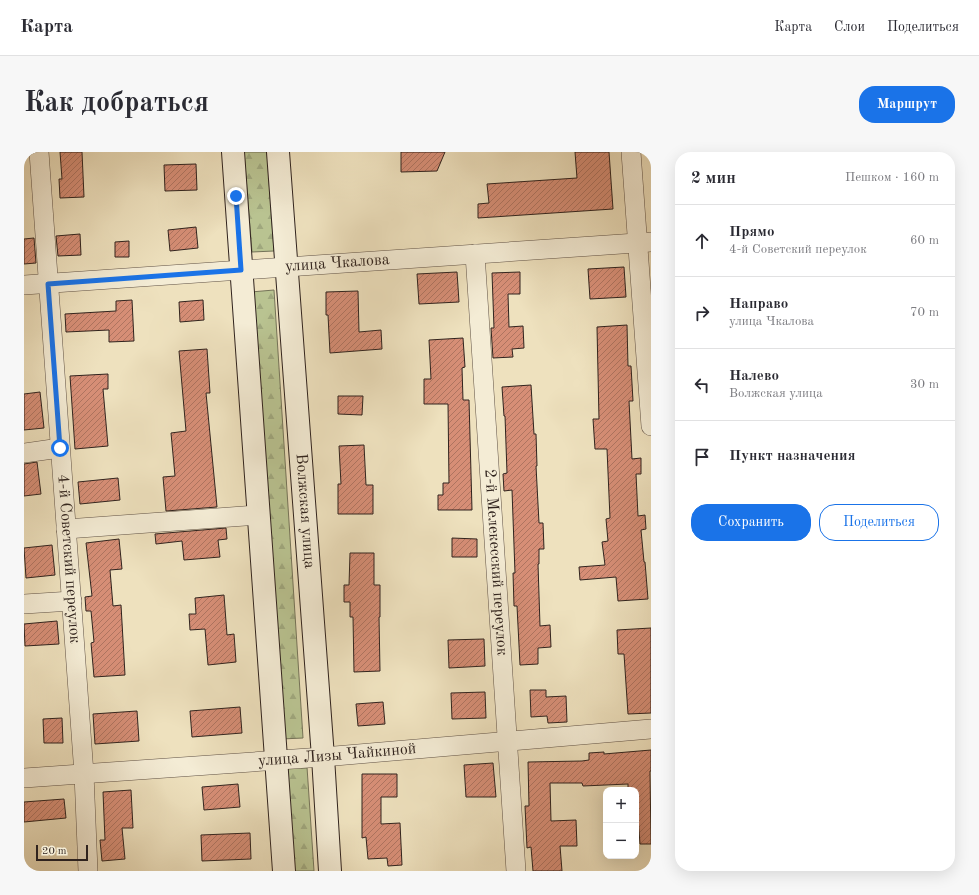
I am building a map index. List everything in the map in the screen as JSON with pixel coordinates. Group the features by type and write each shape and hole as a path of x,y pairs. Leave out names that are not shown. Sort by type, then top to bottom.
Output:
{"main road":[{"path":"233,152 284,871"},
{"name":"Волжская улица","path":"278,152 323,757 330,871"}],"street":[{"name":"4-й Советский переулок","path":"39,152 84,774 88,871"},
{"path":"631,152 644,242 651,426"},
{"name":"улица Чкалова","path":"24,286 644,242"},
{"name":"2-й Мелекесский переулок","path":"475,254 516,871"},
{"path":"24,453 60,448"},
{"path":"66,529 258,515"},
{"path":"24,604 72,601"},
{"name":"улица Лизы Чайкиной","path":"24,778 323,757 651,729"}],"green space":[{"path":"244,152 267,152 274,251 252,252"},
{"path":"274,290 303,738 281,739 251,292"},
{"path":"307,767 314,871 292,871 284,768"}],"building":[{"path":"60,152 82,152 84,197 60,198 59,179 62,179"},
{"path":"401,152 445,152 437,171 401,172"},
{"path":"575,152 609,152 613,209 478,218 478,204 489,203 487,184 577,178"},
{"path":"196,164 197,190 165,191 164,165"},
{"path":"196,227 198,248 170,251 168,230"},
{"path":"80,234 81,255 58,256 56,236"},
{"path":"34,238 36,263 24,264 24,239"},
{"path":"129,241 129,257 115,257 115,242"},
{"path":"624,267 626,297 590,299 588,269"},
{"path":"457,272 459,302 419,304 417,274"},
{"path":"520,272 520,294 508,294 509,327 523,326 524,348 512,349 513,357 493,358 491,328 494,328 492,273"},
{"path":"358,291 359,332 381,330 382,349 330,353 328,315 326,315 326,292"},
{"path":"132,300 134,341 109,342 109,330 66,332 65,314 116,311 116,301"},
{"path":"203,300 204,320 180,322 179,302"},
{"path":"627,325 628,366 631,366 633,401 629,401 632,459 641,458 641,474 636,474 638,516 645,515 646,529 641,530 648,599 618,601 616,577 580,580 579,567 605,565 602,542 608,541 606,519 610,518 607,449 595,449 593,419 599,419 597,327"},
{"path":"463,338 465,367 462,368 463,400 469,400 472,510 438,510 438,495 443,495 443,483 449,483 448,404 424,404 424,379 431,379 429,340"},
{"path":"207,349 210,393 206,393 217,507 166,511 163,477 175,476 171,433 186,431 179,351"},
{"path":"108,374 108,389 103,389 108,446 75,449 70,376"},
{"path":"531,385 534,434 536,434 539,523 543,523 544,549 539,549 538,564 540,626 550,625 551,647 538,648 538,664 520,665 517,606 514,606 513,573 515,573 512,490 504,491 503,474 507,473 505,416 502,387"},
{"path":"40,392 44,428 24,430 24,394"},
{"path":"338,396 363,396 362,415 338,414"},
{"path":"364,445 366,485 373,485 373,514 338,514 338,484 341,484 339,446"},
{"path":"37,462 41,494 24,496 24,464"},
{"path":"118,478 120,500 80,504 78,482"},
{"path":"226,528 227,539 218,540 220,557 184,560 182,541 156,544 155,534"},
{"path":"452,538 477,539 477,557 452,557"},
{"path":"119,539 122,569 110,570 113,606 121,605 125,675 94,677 91,643 94,642 91,611 86,611 85,597 92,596 86,543"},
{"path":"52,545 55,575 26,578 24,548"},
{"path":"350,553 374,553 374,585 380,585 380,671 354,672 353,617 350,617 350,602 344,602 344,585 349,585"},
{"path":"224,595 227,635 234,634 236,662 208,665 205,629 190,630 189,614 196,614 195,598"},
{"path":"57,621 59,644 25,646 24,624"},
{"path":"651,628 651,713 628,714 624,654 618,654 617,630"},
{"path":"484,639 485,666 449,668 448,640"},
{"path":"530,690 546,690 546,697 566,696 567,722 548,723 547,716 531,717"},
{"path":"485,692 486,718 452,719 451,693"},
{"path":"383,702 385,724 358,726 356,704"},
{"path":"240,707 242,733 192,737 190,711"},
{"path":"137,711 139,741 95,744 93,714"},
{"path":"62,718 63,743 44,743 43,719"},
{"path":"651,750 651,844 640,844 639,787 628,787 628,784 583,786 582,783 550,783 551,821 576,820 577,846 560,846 562,871 533,871 531,847 527,848 525,806 529,806 528,762 582,761 589,760 589,753 604,752 604,754"},
{"path":"493,763 496,797 466,797 464,765"},
{"path":"362,774 397,774 397,797 381,797 381,824 400,823 402,865 388,866 387,858 368,859 366,837 362,838"},
{"path":"238,784 240,807 204,810 202,787"},
{"path":"131,790 133,828 122,828 125,859 102,861 100,840 105,840 103,792"},
{"path":"64,799 66,818 24,822 24,802"},
{"path":"250,833 251,859 202,861 201,835"}],"route":[{"path":"60,448 48,284 241,270 236,196"}]}
